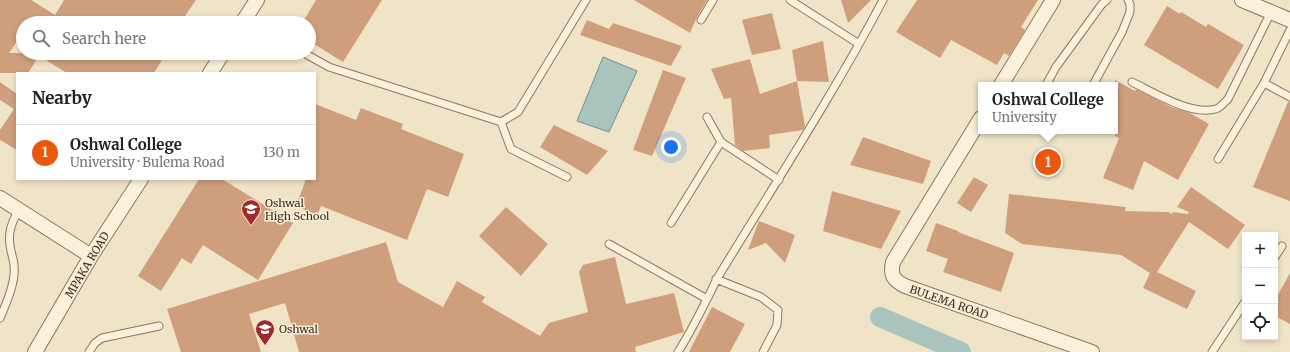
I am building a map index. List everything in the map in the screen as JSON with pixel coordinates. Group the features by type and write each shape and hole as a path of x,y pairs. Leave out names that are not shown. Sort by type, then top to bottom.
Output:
{"street":[{"path":"249,16 257,0"},
{"path":"1003,82 1053,0"},
{"path":"1242,0 1290,20"},
{"path":"211,72 218,60"},
{"name":"BULEMA ROAD","path":"978,123 893,262 891,271 893,278 898,283 905,286 1065,348 1092,352"},
{"name":"MPAKA ROAD","path":"35,352 91,256 140,180"},
{"path":"0,198 91,256"}],"lane":[{"path":"316,60 329,67 500,122 518,112 586,0"},
{"path":"700,20 713,0"},
{"path":"790,0 860,44"},
{"path":"678,352 707,299 716,279 779,180 860,44 883,0"},
{"path":"1048,82 1056,67 1102,4 1107,0"},
{"path":"1095,82 1122,32 1130,12 1130,4 1128,0"},
{"path":"1132,82 1187,108 1202,110 1218,109 1228,99 1271,12"},
{"path":"1218,159 1264,83 1290,30"},
{"path":"1264,83 1290,97"},
{"path":"707,117 721,142 779,180"},
{"path":"500,122 512,149 567,177"},
{"path":"671,223 721,142"},
{"path":"0,317 11,287 14,267 10,249 10,225 19,209"},
{"path":"609,244 707,299"},
{"path":"1278,252 1282,246"},
{"path":"716,279 761,297 778,310 777,325 763,352"},
{"path":"1212,352 1244,304"},
{"path":"89,352 95,343 102,338 159,326"}],"water":[{"path":"603,57 637,71 609,132 577,121"}],"building":[{"path":"0,0 31,0 55,15 64,0 196,0 185,16 16,16 16,42 9,53 16,53 16,60 36,60 29,72 0,73"},
{"path":"316,0 382,0 343,62 316,45 316,16 306,16"},
{"path":"634,0 707,0 690,33"},
{"path":"841,0 871,0 848,23"},
{"path":"917,0 1038,0 1021,27 1025,30 1009,56 1004,53 997,65 951,40 940,58 896,32"},
{"path":"1167,6 1180,14 1181,12 1206,27 1208,24 1244,45 1218,89 1144,45"},
{"path":"772,13 781,49 752,55 742,20"},
{"path":"587,20 609,29 613,23 682,46 671,66 580,35"},
{"path":"823,41 829,82 797,81 792,50"},
{"path":"750,59 760,94 797,81 805,126 803,130 769,135 770,148 743,151 735,145 731,98 724,99 711,69"},
{"path":"46,60 162,60 155,72 65,72"},
{"path":"663,70 686,78 652,156 633,150"},
{"path":"1115,80 1135,91 1136,89 1171,107 1188,112 1209,124 1178,180 1144,161 1133,190 1103,178 1119,138 1115,136 1115,134 1118,134 1118,82 1115,82"},
{"path":"0,82 16,93 16,149 0,140 0,130 14,109 0,100"},
{"path":"1288,102 1290,102 1290,201 1253,187"},
{"path":"316,104 356,120 361,108 403,124 401,129 464,154 448,197 427,189 407,240 321,206 317,215 296,206 306,180 316,180"},
{"path":"554,125 608,151 587,175 540,147"},
{"path":"863,137 931,161 923,184 850,165"},
{"path":"974,177 988,185 971,212 957,203"},
{"path":"198,180 224,180 293,223 258,280 203,245 191,264 182,258 161,291 138,276"},
{"path":"1191,187 1245,225 1228,249 1189,222 1157,272 1196,291 1187,309 1143,288 1150,273 1121,255 1022,244 1005,233 1009,194 1126,207 1125,211 1168,212 1172,214 1173,212 1188,214 1189,212 1177,207"},
{"path":"832,191 901,211 881,249 823,231"},
{"path":"506,207 548,244 521,276 479,236"},
{"path":"759,221 795,235 785,263 766,243 748,250"},
{"path":"936,223 1014,253 1001,292 943,272 948,259 926,251"},
{"path":"386,242 398,282 443,307 457,281 485,297 482,302 540,336 549,323 588,312 579,272 583,265 615,257 626,304 674,293 684,332 635,347 636,352 299,352 285,303 249,314 261,352 181,352 167,309"},
{"path":"1290,273 1290,324 1278,318 1278,295"},
{"path":"712,307 745,324 730,352 689,352"}],"waterway":[{"path":"880,317 961,352"}],"place":[{"name":"Oshwal College","path":"1048,162"},
{"name":"Oshwal High School","path":"251,226"},
{"name":"Oshwal","path":"265,346"}]}
